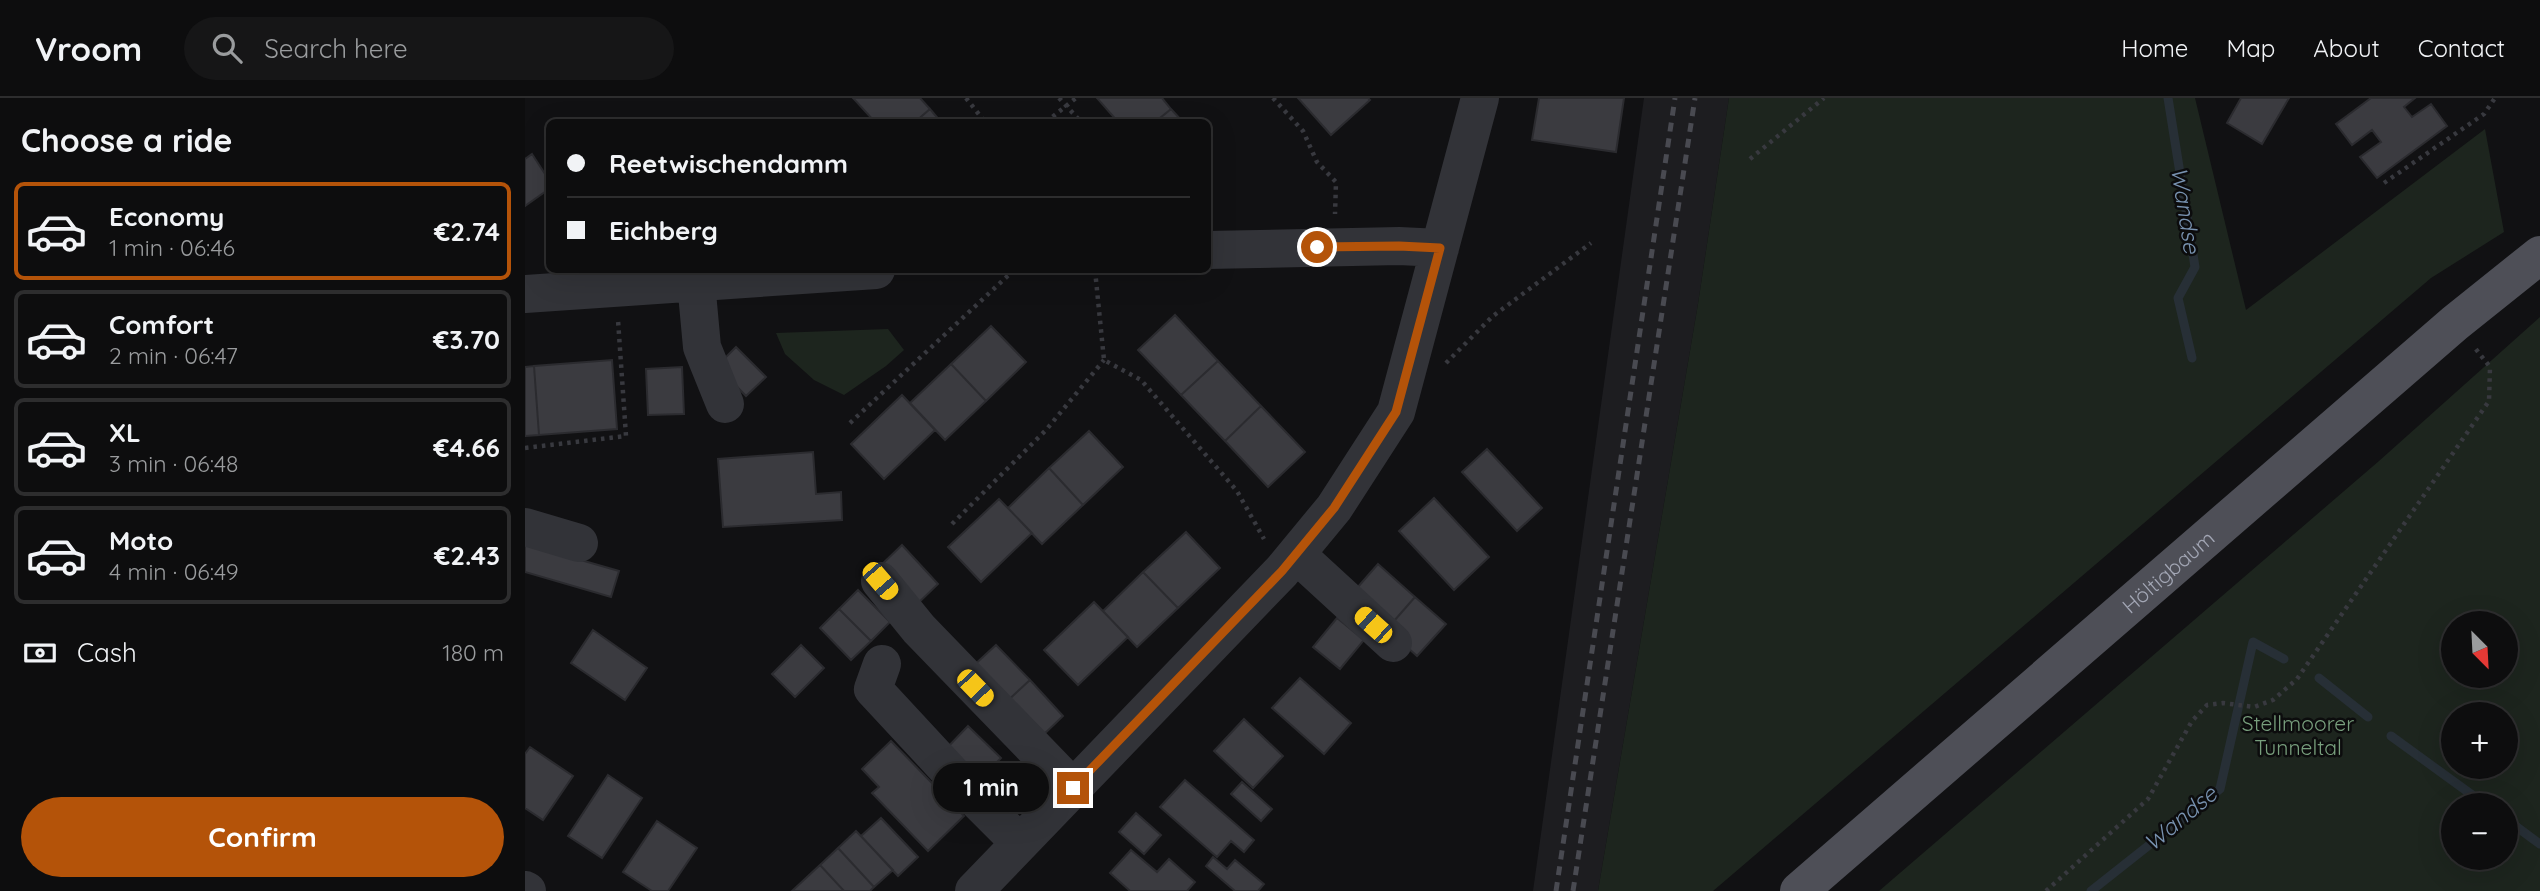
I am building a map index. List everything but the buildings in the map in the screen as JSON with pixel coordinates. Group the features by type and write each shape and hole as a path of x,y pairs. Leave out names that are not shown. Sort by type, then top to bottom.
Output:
{"main road":[{"name":"Höltigbaum","path":"1799,891 2455,323 2540,255"}],"street":[{"path":"974,891 1073,788 1282,550 1334,508 1396,412 1480,98"},
{"path":"1211,250 1399,246 1440,248"},
{"path":"525,294 831,273"},
{"path":"696,282 702,347 725,404"},
{"path":"525,527 579,543"},
{"path":"1282,550 1393,643"},
{"path":"880,581 919,629 1073,788"},
{"path":"882,663 873,689 1020,843"}],"path":[{"path":"966,98 983,119"},
{"path":"1059,98 1078,119"},
{"path":"1050,119 1076,98"},
{"path":"1273,98 1303,131 1317,162 1336,182 1335,214 1346,214"},
{"path":"1750,159 1824,98"},
{"path":"2384,183 2483,114 2494,98"},
{"path":"1444,364 1493,316 1591,243"},
{"path":"851,423 1011,273"},
{"path":"952,524 1046,430 1104,360 1095,273"},
{"path":"525,448 626,436 616,287"},
{"path":"2046,891 2148,799 2192,721 2207,705 2223,703 2253,707 2273,700 2297,679 2489,401 2490,367 2455,323"},
{"path":"1104,360 1141,380 1237,491 1282,550"}],"shaded area":[{"path":"1644,98 1729,98 1698,304 1598,891 1533,891"}],"green space":[{"path":"1729,98 2195,98 2246,310 2485,129 2504,232 2431,278 1713,891 1598,891 1698,304"},
{"name":"Stellmoorer Tunneltal","path":"2540,317 2540,891 1879,891 2379,461"},
{"path":"888,329 904,350 844,395 814,380 785,354 776,333"}],"waterway":[{"name":"Wandse","path":"2168,98 2195,267 2178,298 2192,358"},
{"name":"Wandse","path":"2091,891 2220,789 2253,642 2284,659"},
{"path":"2319,678 2368,717"},
{"path":"2391,736 2469,793"},
{"path":"2518,828 2540,844"}],"railway":[{"path":"1556,891 1675,98"},
{"path":"1573,891 1695,98"}],"route":[{"path":"1073,788 1282,571 1334,508 1396,412 1440,248 1317,247"}]}
